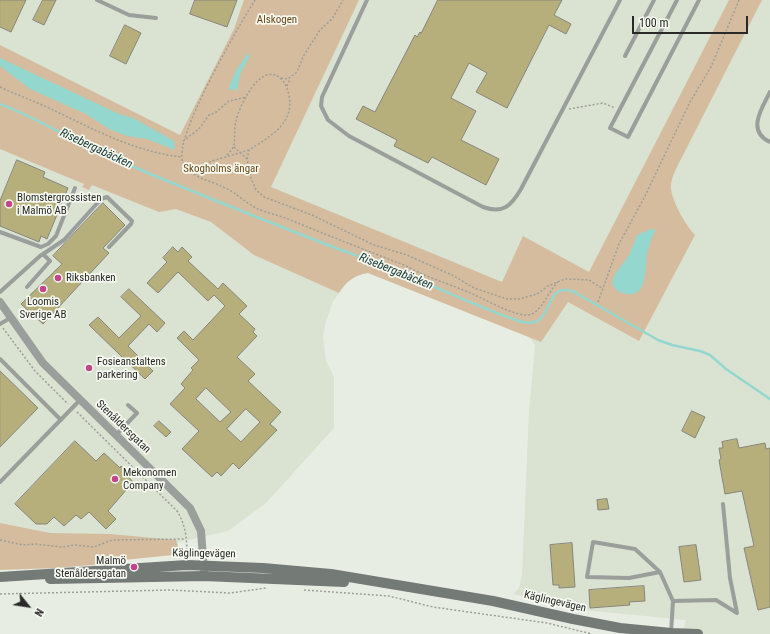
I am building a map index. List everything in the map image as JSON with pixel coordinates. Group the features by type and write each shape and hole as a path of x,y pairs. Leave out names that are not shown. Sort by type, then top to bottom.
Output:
{"main road":[{"name":"Käglingevägen","path":"0,578 134,567 204,565 263,568 331,574 493,601 620,628 671,634 698,634"},
{"name":"Käglingevägen","path":"0,578 77,579 204,576 330,581 408,588"}],"street":[{"name":"Stenåldersgatan","path":"0,302 43,363 190,508 201,531 204,576"}],"lane":[{"path":"97,0 129,15 156,18"},
{"path":"367,0 322,98 321,106 328,120 349,136 483,208 492,211 500,210 514,200 521,189 620,0"},
{"path":"625,56 654,0"},
{"path":"677,0 610,128 628,137 699,0"},
{"path":"770,92 758,115 757,121 761,135 770,142"},
{"path":"0,232 40,247 48,244 56,236 75,188"},
{"path":"0,292 43,254 64,240 101,199 107,197 132,221 131,224 109,247"},
{"path":"27,287 50,261 43,254"},
{"path":"0,324 10,318"},
{"path":"0,358 61,420"},
{"path":"0,482 80,400"},
{"path":"116,435 137,413 128,405"},
{"path":"673,601 716,600 737,613 730,578 723,504"},
{"path":"660,572 629,578 587,577 593,542 635,549 660,572 673,601 671,634"}],"path":[{"path":"255,0 236,30 194,113 183,141 182,161 186,168 196,176 222,186 258,209 278,215 407,266 418,272 456,286 516,312 526,315 539,310 551,289 558,282"},
{"path":"287,88 287,84 297,72 300,61 320,30 332,19 343,0"},
{"path":"598,302 603,289 604,280 619,244 659,168 690,102 711,66 739,0"},
{"path":"227,155 234,146 235,122 239,110 257,81 264,75 271,73 281,78 291,78"},
{"path":"186,168 202,166 227,155 249,150 276,133 284,124 289,112 289,97 287,88 281,78"},
{"path":"0,87 50,108 110,138 167,156 182,157"},
{"path":"183,141 199,129 209,115 215,113 229,101 247,97"},
{"path":"563,110 605,103 619,110"},
{"path":"234,146 247,159"},
{"path":"249,150 247,159 251,178 256,190 264,197 312,215 374,245 407,256 454,276 474,288 507,299 519,299 537,294 565,279 590,280 603,289"},
{"path":"0,324 35,371 172,505 181,517 186,539 187,560"},
{"path":"0,540 22,545 35,544 62,547 75,545 94,547 112,540 186,539"},
{"path":"0,594 170,590 230,593 271,588"},
{"path":"301,590 389,596 433,607 547,623 592,634"}],"shaded area":[{"path":"0,0 770,0 770,634 682,634 686,620 583,610 513,594 519,588 522,576 529,411 535,345 530,338 522,334 368,273 357,274 345,283 333,302 326,321 323,336 326,361 334,377 334,428 266,503 228,531 127,554 0,566"}],"green space":[{"name":"Skogholms ängar","path":"244,0 359,0 271,187 502,282 523,236 589,272 729,0 762,0 673,176 671,190 675,203 687,225 695,235 639,341 568,302 541,342 368,273 359,275 351,280 339,293 254,255 211,222 176,209 159,212 92,185 89,190 82,187 84,184 0,149 0,45 180,135 234,29"},
{"path":"0,523 50,533 110,534 176,540 179,549 173,555 124,560 114,563 57,568 0,570"}],"water":[{"path":"248,53 250,56 240,74 237,92 234,89 228,90 235,72"},
{"path":"0,58 119,114 133,118 174,141 175,150 147,139 127,136 109,129 86,114 30,89 0,66"},
{"path":"651,229 656,230 647,253 642,286 633,294 621,293 615,289 612,283 615,274 629,255 637,235"}],"building":[{"path":"0,0 26,0 11,32 0,27"},
{"path":"43,0 56,0 44,25 33,20"},
{"path":"195,0 237,0 227,27 190,14"},
{"path":"438,0 562,0 554,15 571,24 566,34 549,25 507,108 476,92 487,73 469,63 451,98 476,111 461,140 499,159 486,185 432,157 428,163 394,146 397,140 356,119 363,106 375,112 415,35 417,37 420,32 421,33"},
{"path":"125,25 141,33 126,64 110,56"},
{"path":"17,160 45,172 43,177 68,188 47,239 41,236 39,242 0,226 0,201"},
{"path":"103,203 125,225 103,248 109,253 43,324 21,304 62,264 53,256"},
{"path":"173,247 178,252 182,247 192,257 188,261 218,289 223,283 247,306 239,314 255,329 253,332 257,336 237,357 255,374 248,381 281,412 270,424 277,430 239,469 233,463 221,476 217,472 212,477 182,449 199,431 170,404 185,388 181,384 193,370 191,368 199,360 177,338 184,331 193,340 225,306 214,295 208,301 178,272 158,293 147,283 167,262 163,258","holes":["206,388 231,412 220,422 196,399","246,409 260,422 241,442 227,429"]},
{"path":"129,289 165,323 157,332 149,324 128,346 153,371 145,379 89,325 98,317 119,338 141,316 121,297"},
{"path":"0,371 38,408 0,447"},
{"path":"692,411 705,417 695,438 682,431"},
{"path":"159,421 171,432 166,437 154,426"},
{"path":"737,439 739,448 765,443 766,449 770,448 770,607 758,610 744,548 754,546 742,491 725,494 719,460 721,459 719,448 723,448 722,442"},
{"path":"75,441 96,461 104,453 120,468 121,466 127,471 125,473 133,482 108,511 116,519 106,529 89,512 81,519 76,515 64,526 54,517 47,524 36,524 15,504"},
{"path":"607,499 609,509 598,510 597,500"},
{"path":"572,543 575,587 559,588 559,585 553,585 550,545"},
{"path":"696,545 701,580 684,582 679,547"},
{"path":"644,586 645,601 629,602 630,605 590,608 589,590"}],"waterway":[{"name":"Risebergabäcken","path":"0,104 27,115 104,154 155,176 320,242 388,267 469,302 519,321 530,323 538,321 554,296 559,291 572,291 658,340 710,355 726,369 770,399"}],"place":[{"name":"Blomstergrossisten i Malmö AB","path":"9,204"},
{"name":"Riksbanken","path":"58,278"},
{"name":"Loomis Sverige AB","path":"43,289"},
{"name":"Fosieanstaltens parkering","path":"89,368"},
{"name":"Mekonomen Company","path":"115,479"},
{"name":"Malmö Stenåldersgatan","path":"134,567"}],"park label":[{"name":"Alskogen","path":"277,20"}]}
